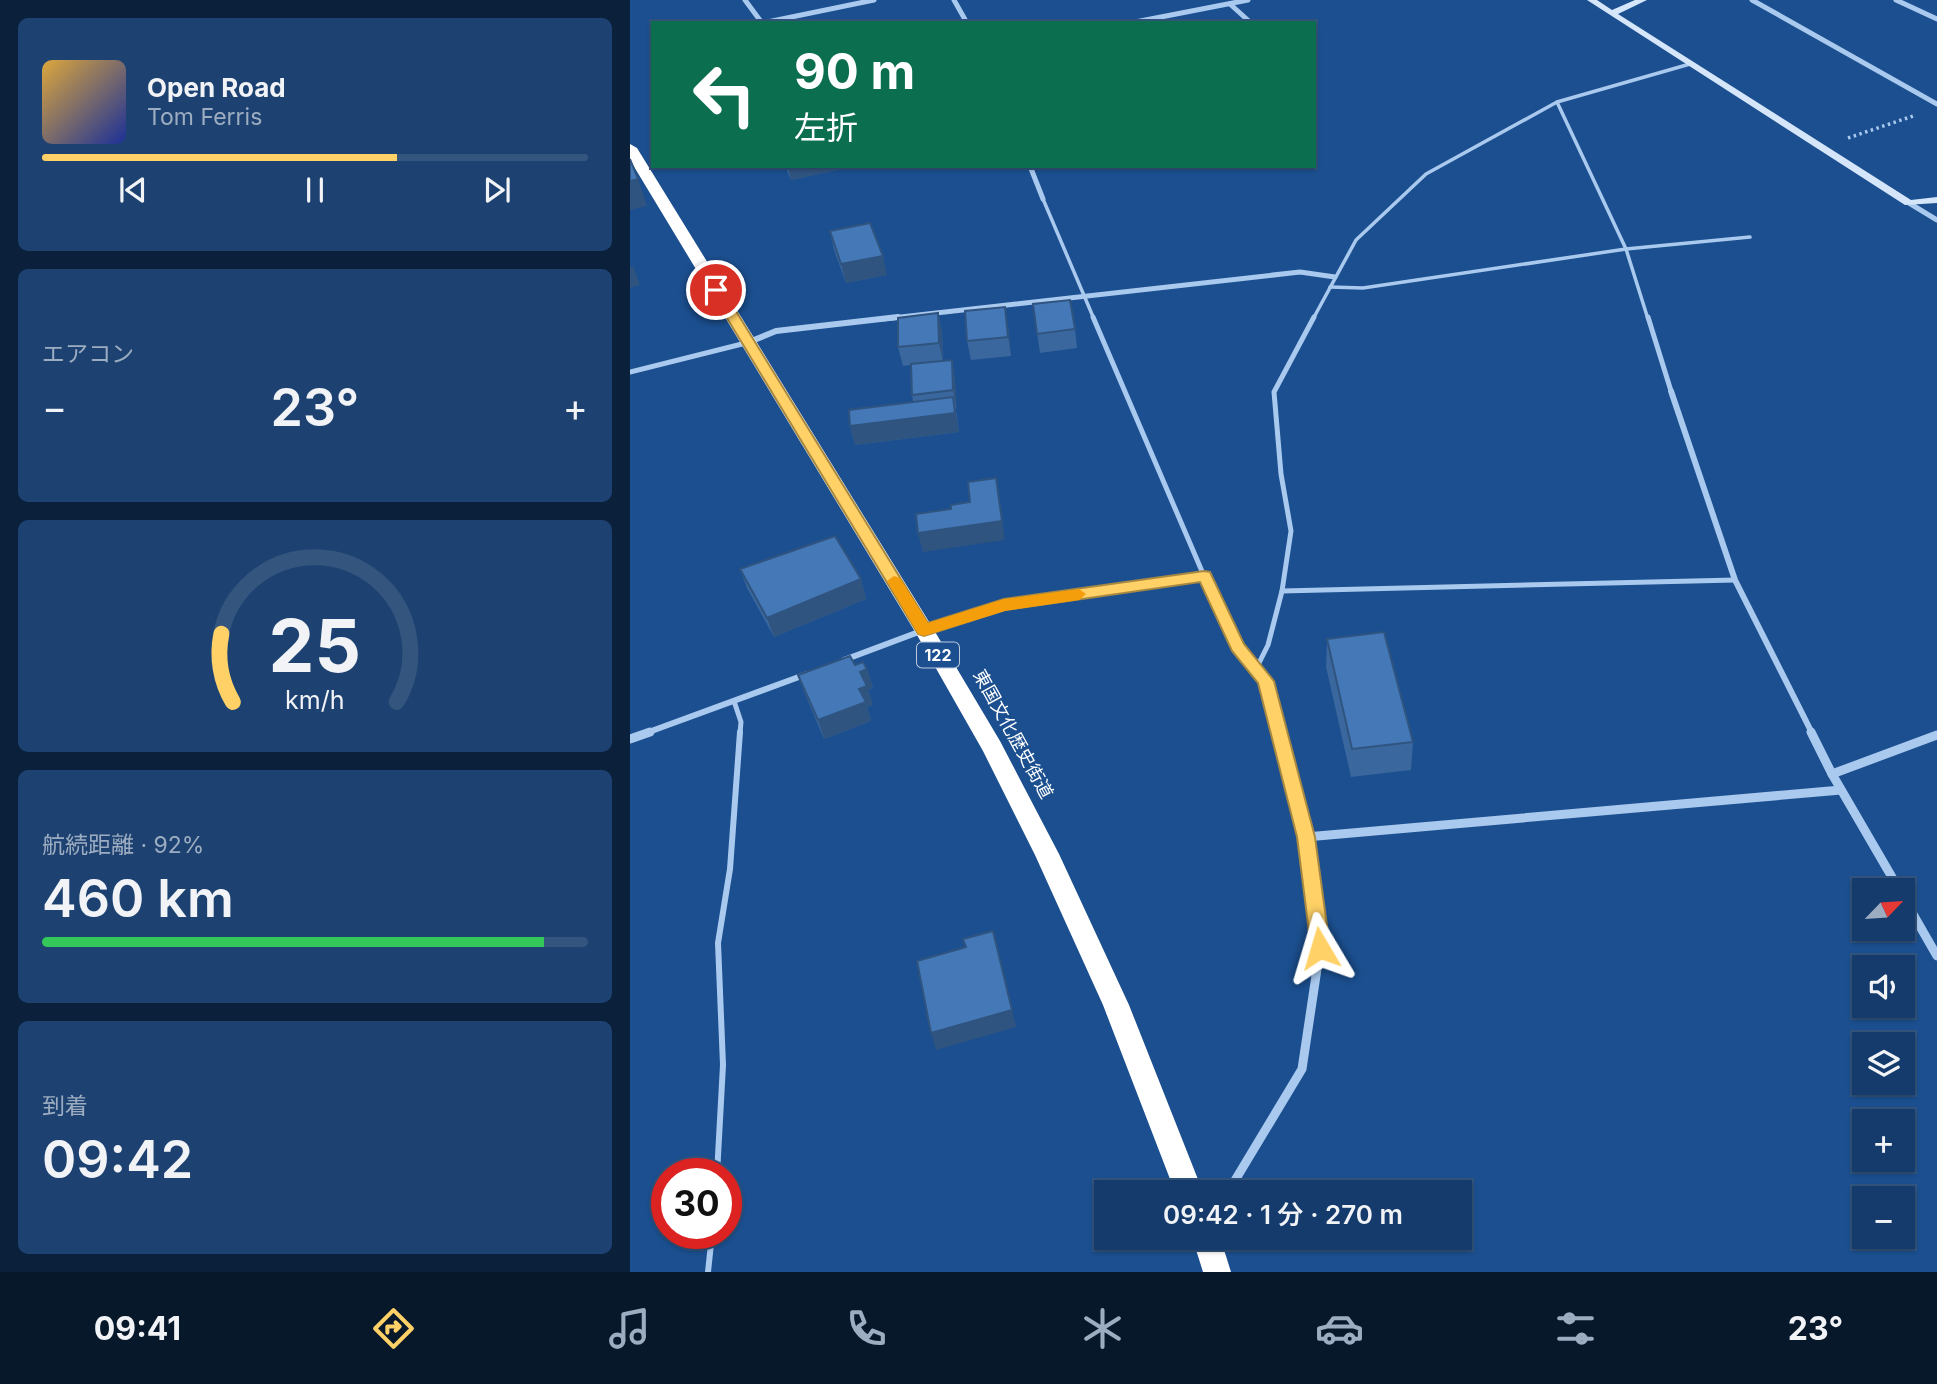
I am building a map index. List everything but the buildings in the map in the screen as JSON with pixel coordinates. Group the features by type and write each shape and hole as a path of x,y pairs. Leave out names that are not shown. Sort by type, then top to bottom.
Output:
{"highway":[{"name":"東国文化歴史街道","path":"632,156 750,342 992,747 1047,854 1116,1005 1184,1180"},
{"path":"1210,1250 1217,1272"}],"street":[{"path":"745,0 761,21"},
{"path":"772,21 874,0"},
{"path":"954,0 966,21"},
{"path":"1141,21 1248,0"},
{"path":"1591,0 1937,220"},
{"path":"1612,13 1643,0"},
{"path":"1752,0 1937,104"},
{"path":"1896,0 1937,19"},
{"path":"1230,4 1249,21"},
{"path":"1031,168 1043,199"},
{"path":"1909,203 1937,200"},
{"path":"750,342 776,331 1300,272 1335,277"},
{"path":"1671,391 1735,580 1832,774 1892,878"},
{"path":"835,663 924,630"},
{"path":"1235,1180 1302,1069 1320,948 1306,837 1266,681 1257,667"},
{"path":"630,739 810,673"},
{"path":"1832,774 1937,735"},
{"path":"1306,837 1842,790"},
{"path":"1915,918 1937,956"}],"lane":[{"path":"1043,199 1204,576 1238,647 1257,667 1268,645 1282,591 1291,531 1281,474 1274,392 1356,240 1426,174 1556,102 1690,64"},
{"path":"1556,102 1626,249 1671,391"},
{"path":"1330,287 1363,288 1626,249 1749,237"},
{"path":"630,372 750,342"},
{"path":"924,630 1004,605 1204,576"},
{"path":"1282,591 1735,580"},
{"path":"718,1158 723,1065 718,943 730,869 741,722 734,701"},
{"path":"708,1272 710,1249"}],"path":[{"path":"1821,146 1918,114"}],"slow traffic":[{"path":"894,581 924,630 1004,605 1079,594"}],"route":[{"path":"716,290 924,630 1004,605 1204,576 1238,647 1266,681 1306,837 1320,948"}]}
